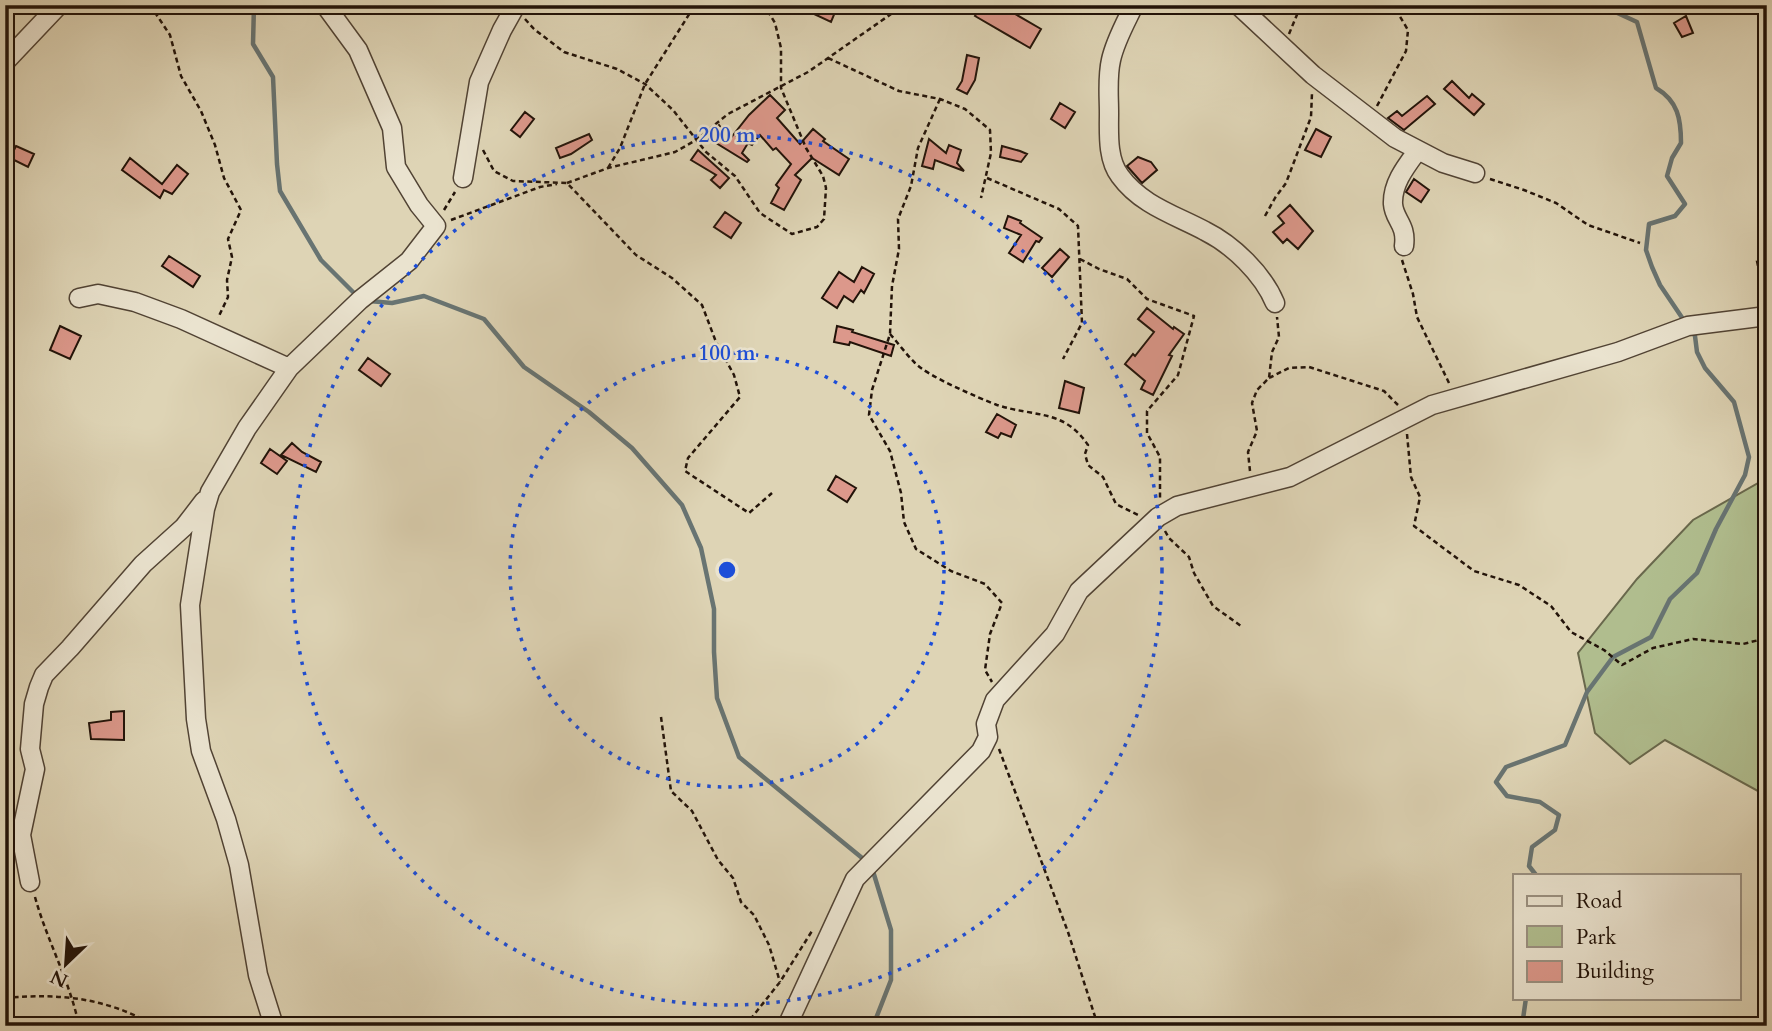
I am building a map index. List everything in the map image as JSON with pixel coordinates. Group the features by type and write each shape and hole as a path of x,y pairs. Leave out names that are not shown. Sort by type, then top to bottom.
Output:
{"street":[{"path":"5,62 59,5"},
{"path":"30,882 21,835 35,769 30,749 34,704 44,675 143,564 184,527 210,492 247,428 289,368 360,300 409,261 436,226 419,205 396,167 391,128 358,50 325,5"},
{"path":"1134,5 1111,58 1109,136 1112,158 1119,176 1150,204 1206,231 1245,261 1270,290 1275,303"},
{"path":"1238,5 1312,75 1395,138 1443,163 1475,173"},
{"path":"463,178 479,82 516,6"},
{"path":"1404,246 1406,233 1393,205 1399,176 1418,150"},
{"path":"79,298 97,294 135,302 289,368"},
{"path":"787,1026 855,879 981,751 988,737 986,724 995,700 1055,634 1079,591 1158,517 1177,506 1290,477 1432,405 1618,352 1688,326 1767,316"},
{"path":"210,492 190,605 196,719 201,751 226,819 239,865 258,975 274,1026"}],"path":[{"path":"150,5 170,36 181,76 201,111 215,145 224,178 241,210 228,239 232,257 227,279 228,297 211,333"},
{"path":"608,168 620,148 645,84 695,5"},
{"path":"516,6 534,29 564,51 617,69 645,84 673,110 706,152 735,176 760,213 792,234 817,227 824,219 826,188 823,176 806,148 780,88 781,48 775,23 764,5"},
{"path":"436,226 540,187 567,183 608,168 675,152 696,140 727,114 780,88 904,5"},
{"path":"1284,47 1301,5"},
{"path":"1371,119 1406,51 1408,30 1393,5"},
{"path":"827,58 899,91 940,99 965,109 990,130 991,153 981,198"},
{"path":"1265,216 1286,183 1311,117 1312,75"},
{"path":"940,99 918,148 911,186 898,219 899,249 892,286 890,334 872,390 869,415 890,451 901,493 904,522 916,549 951,571 985,584 1002,603 990,634 985,670 1000,695"},
{"path":"471,129 494,171 513,181 567,183 636,255 672,278 702,305 716,342 734,375 740,397 688,458 685,471 749,513 772,494"},
{"path":"1767,169 1767,186"},
{"path":"1475,173 1556,203 1588,225 1640,243"},
{"path":"436,226 463,178"},
{"path":"985,178 1059,209 1078,226 1082,323 1063,359"},
{"path":"1767,232 1757,261 1767,306"},
{"path":"1404,246 1402,262 1413,294 1417,317 1446,380 1460,398"},
{"path":"1080,259 1099,269 1127,278 1147,299 1194,316 1178,374 1147,411 1147,433 1160,457 1162,486 1158,517 1169,538 1189,557 1194,573 1213,606 1241,626"},
{"path":"1269,378 1272,352 1279,337 1275,303"},
{"path":"890,334 916,365 962,390 999,405 1055,418 1078,430 1088,446 1085,454 1088,465 1103,477 1116,504 1143,517 1158,517"},
{"path":"1252,486 1248,452 1257,431 1252,403 1256,390 1269,378 1289,368 1309,367 1346,377 1384,391 1397,404 1405,418 1411,477 1420,497 1414,526 1474,571 1519,585 1551,606 1571,632 1604,650 1622,665 1653,648 1693,639 1743,645 1767,638"},
{"path":"661,717 671,791 691,811 718,860 733,878 741,902 754,915 769,944 780,982"},
{"path":"987,732 997,741 1068,932 1098,1026"},
{"path":"30,882 45,932 73,997 79,1026"},
{"path":"745,1026 780,982 814,928"},
{"path":"5,998 73,997 103,1003 139,1016 156,1026"}],"green space":[{"path":"1767,478 1767,796 1665,740 1630,764 1595,733 1578,653 1637,579 1693,520"}],"building":[{"path":"818,5 838,5 831,22 814,14"},
{"path":"982,5 1013,5 1010,11 1041,29 1030,48 975,16"},
{"path":"1686,16 1693,33 1682,37 1674,23"},
{"path":"967,55 979,58 975,80 967,94 957,89 962,81"},
{"path":"1452,81 1469,98 1472,94 1484,104 1474,115 1444,89"},
{"path":"770,95 785,110 777,118 800,144 813,129 825,139 823,141 849,159 839,175 812,158 795,175 801,180 784,210 771,203 779,188 776,185 791,164 776,148 773,150 760,135 752,145 748,143 742,153 749,160 747,162 708,138 719,125 730,139"},
{"path":"1427,96 1435,104 1404,130 1388,118 1397,111 1402,116"},
{"path":"1060,103 1075,112 1065,128 1051,119"},
{"path":"525,112 534,119 520,137 511,130"},
{"path":"1316,129 1331,137 1321,157 1305,150"},
{"path":"589,134 592,140 560,158 556,148"},
{"path":"929,139 946,153 949,145 961,150 957,163 964,171 935,160 933,169 922,166"},
{"path":"16,146 34,154 28,167 10,158"},
{"path":"1002,146 1027,154 1021,162 1000,157"},
{"path":"698,150 729,178 720,188 711,180 716,175 691,160"},
{"path":"1138,157 1151,162 1157,170 1142,183 1127,166"},
{"path":"130,158 162,184 177,165 188,174 172,194 164,190 160,198 122,170"},
{"path":"1414,179 1429,190 1421,202 1406,192"},
{"path":"1290,205 1313,231 1298,249 1287,239 1283,243 1273,232 1284,223 1278,216"},
{"path":"725,212 741,223 731,238 714,227"},
{"path":"1008,216 1021,221 1020,223 1042,238 1039,242 1036,241 1023,262 1009,253 1021,235 1004,228"},
{"path":"1060,249 1069,257 1052,277 1042,268"},
{"path":"169,256 200,276 193,287 162,266"},
{"path":"862,267 874,274 864,293 861,290 853,302 844,296 837,308 822,298 839,272 854,282"},
{"path":"1147,308 1173,329 1174,327 1184,334 1169,355 1172,356 1153,395 1141,389 1145,381 1125,364 1154,332 1138,319"},
{"path":"60,326 81,336 70,359 50,350"},
{"path":"837,326 894,345 891,356 850,342 849,345 834,342"},
{"path":"368,358 390,374 381,386 359,370"},
{"path":"1065,381 1084,388 1079,413 1059,408"},
{"path":"997,414 1016,425 1011,437 1001,433 998,438 986,432"},
{"path":"292,443 321,462 316,472 281,455"},
{"path":"270,449 287,461 277,474 261,463"},
{"path":"836,476 856,488 847,502 828,490"},
{"path":"124,711 124,740 91,739 89,723 111,720 111,712"}],"waterway":[{"path":"254,5 253,44 273,77 280,191 321,260 358,297"},
{"path":"1600,5 1637,22 1656,88 1674,105 1679,118 1681,143 1672,158 1667,176 1685,204 1675,216 1649,224 1646,250 1660,285 1685,322"},
{"path":"369,301 392,303 424,296 484,319 524,367 589,412 632,448 682,505 701,548 714,609 717,698 739,757 867,862"},
{"path":"1535,874 1529,866 1532,847 1555,830 1559,815 1540,802 1507,796 1496,782 1506,767 1565,745 1587,692 1613,657 1651,637 1670,599 1697,573 1716,529 1745,475 1749,457 1734,402 1705,368 1692,332"},
{"path":"872,868 891,930 891,980 873,1026"},
{"path":"1522,1026 1526,1000"}]}
